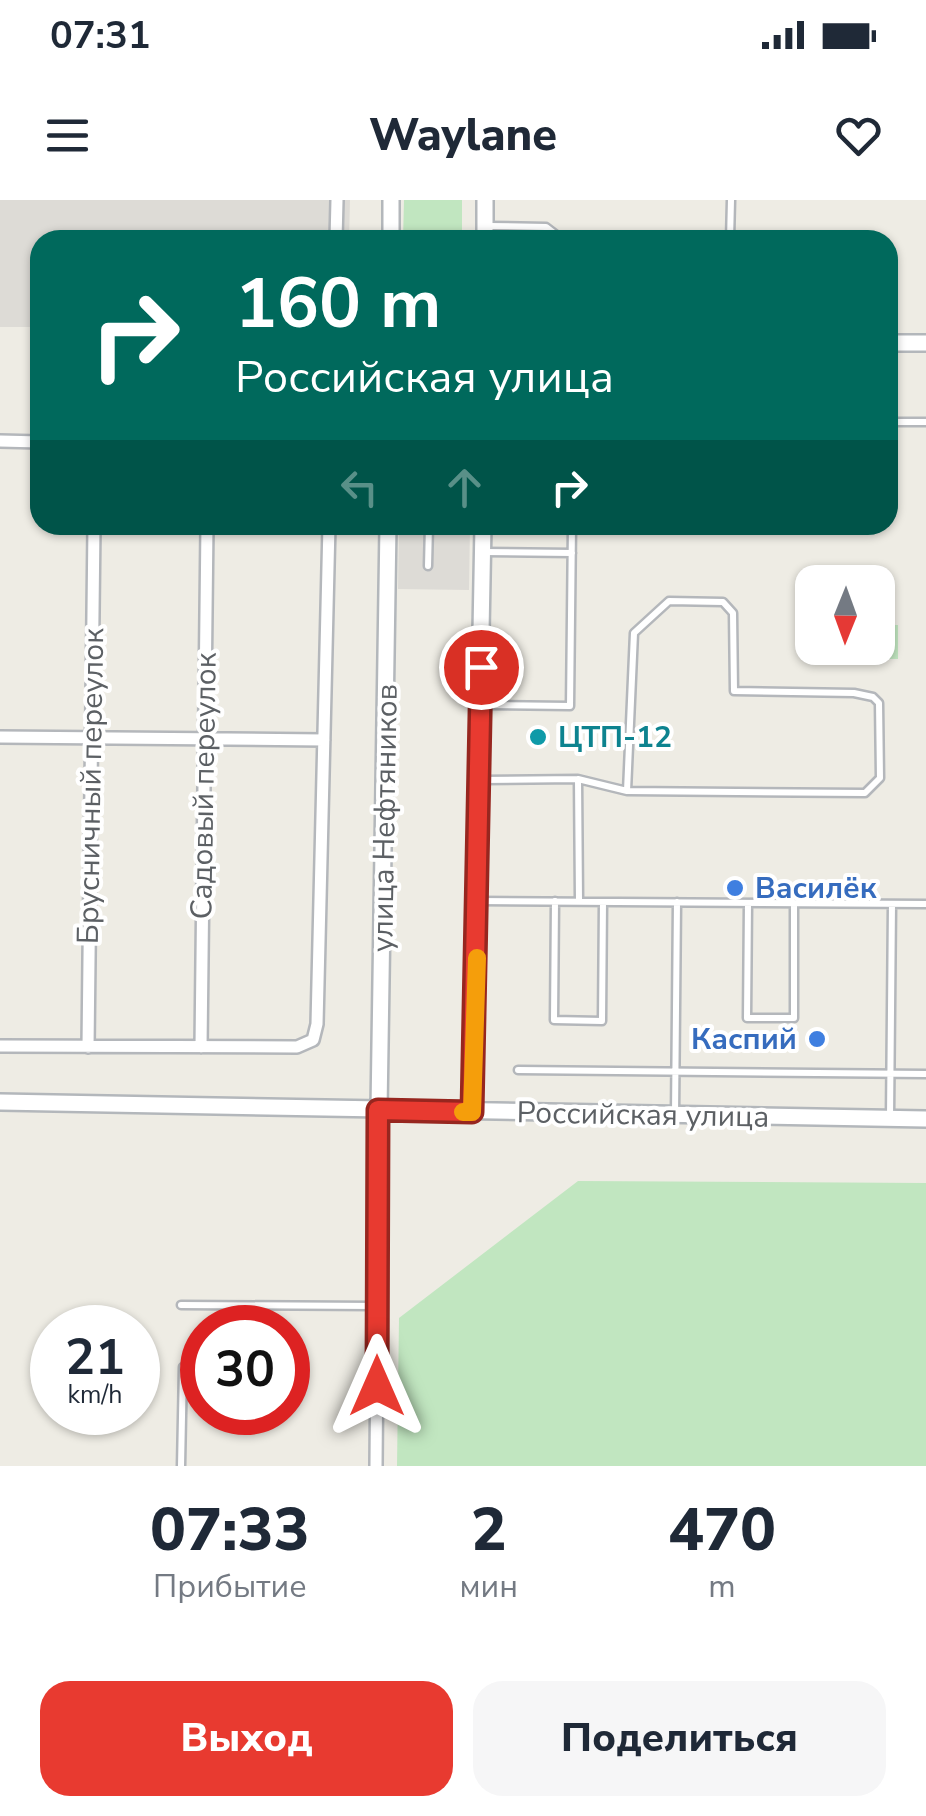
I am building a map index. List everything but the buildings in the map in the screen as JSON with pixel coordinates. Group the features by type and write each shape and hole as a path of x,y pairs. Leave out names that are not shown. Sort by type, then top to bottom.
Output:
{"main road":[{"path":"391,200 391,230"},
{"path":"485,200 485,230"},
{"path":"898,343 926,343"},
{"name":"улица Нефтяников","path":"378,1110 388,535"},
{"path":"472,1112 483,535"},
{"name":"Российская улица","path":"0,1102 926,1119"}],"street":[{"path":"336,230 338,200"},
{"path":"0,441 30,442"},
{"name":"Брусничный переулок","path":"88,1047 94,535"},
{"name":"Садовый переулок","path":"201,1047 207,535"},
{"path":"0,1046 297,1047 313,1040 317,1024 329,535"},
{"path":"0,737 324,740"},
{"path":"376,1466 378,1110"}],"lane":[{"path":"730,230 731,200"},
{"path":"516,230 550,230"},
{"path":"898,422 926,422"},
{"path":"428,566 429,535"},
{"path":"480,705 570,706 572,535"},
{"path":"482,552 572,553"},
{"path":"480,780 578,779 627,790 865,793 880,778 879,702 873,696 854,693 734,691 730,606 723,602 670,601 634,633 627,790"},
{"path":"578,779 579,901"},
{"path":"478,901 926,904"},
{"path":"554,901 554,1020 602,1021 603,902"},
{"path":"674,1116 678,902"},
{"path":"748,902 747,1018 794,1018 794,903"},
{"path":"890,1118 892,904"},
{"path":"518,1070 926,1074"},
{"path":"310,1306 377,1306"},
{"path":"181,1466 182,1435"}],"shaded area":[{"path":"0,200 350,200 349,230 30,230 30,327 0,327"},
{"path":"399,535 470,535 469,590 398,589"}],"green space":[{"path":"404,200 462,200 462,230 403,230"},
{"path":"895,625 898,625 895,659"},
{"path":"578,1181 926,1183 926,1466 397,1466 399,1318"}],"slow traffic":[{"path":"463,1112 472,1112 477,958"}],"place":[{"name":"ЦТП-12","path":"538,737"},
{"name":"Василёк","path":"735,888"},
{"name":"Каспий","path":"817,1039"}],"route":[{"path":"377,1386 378,1110 472,1112 481,667"}]}
